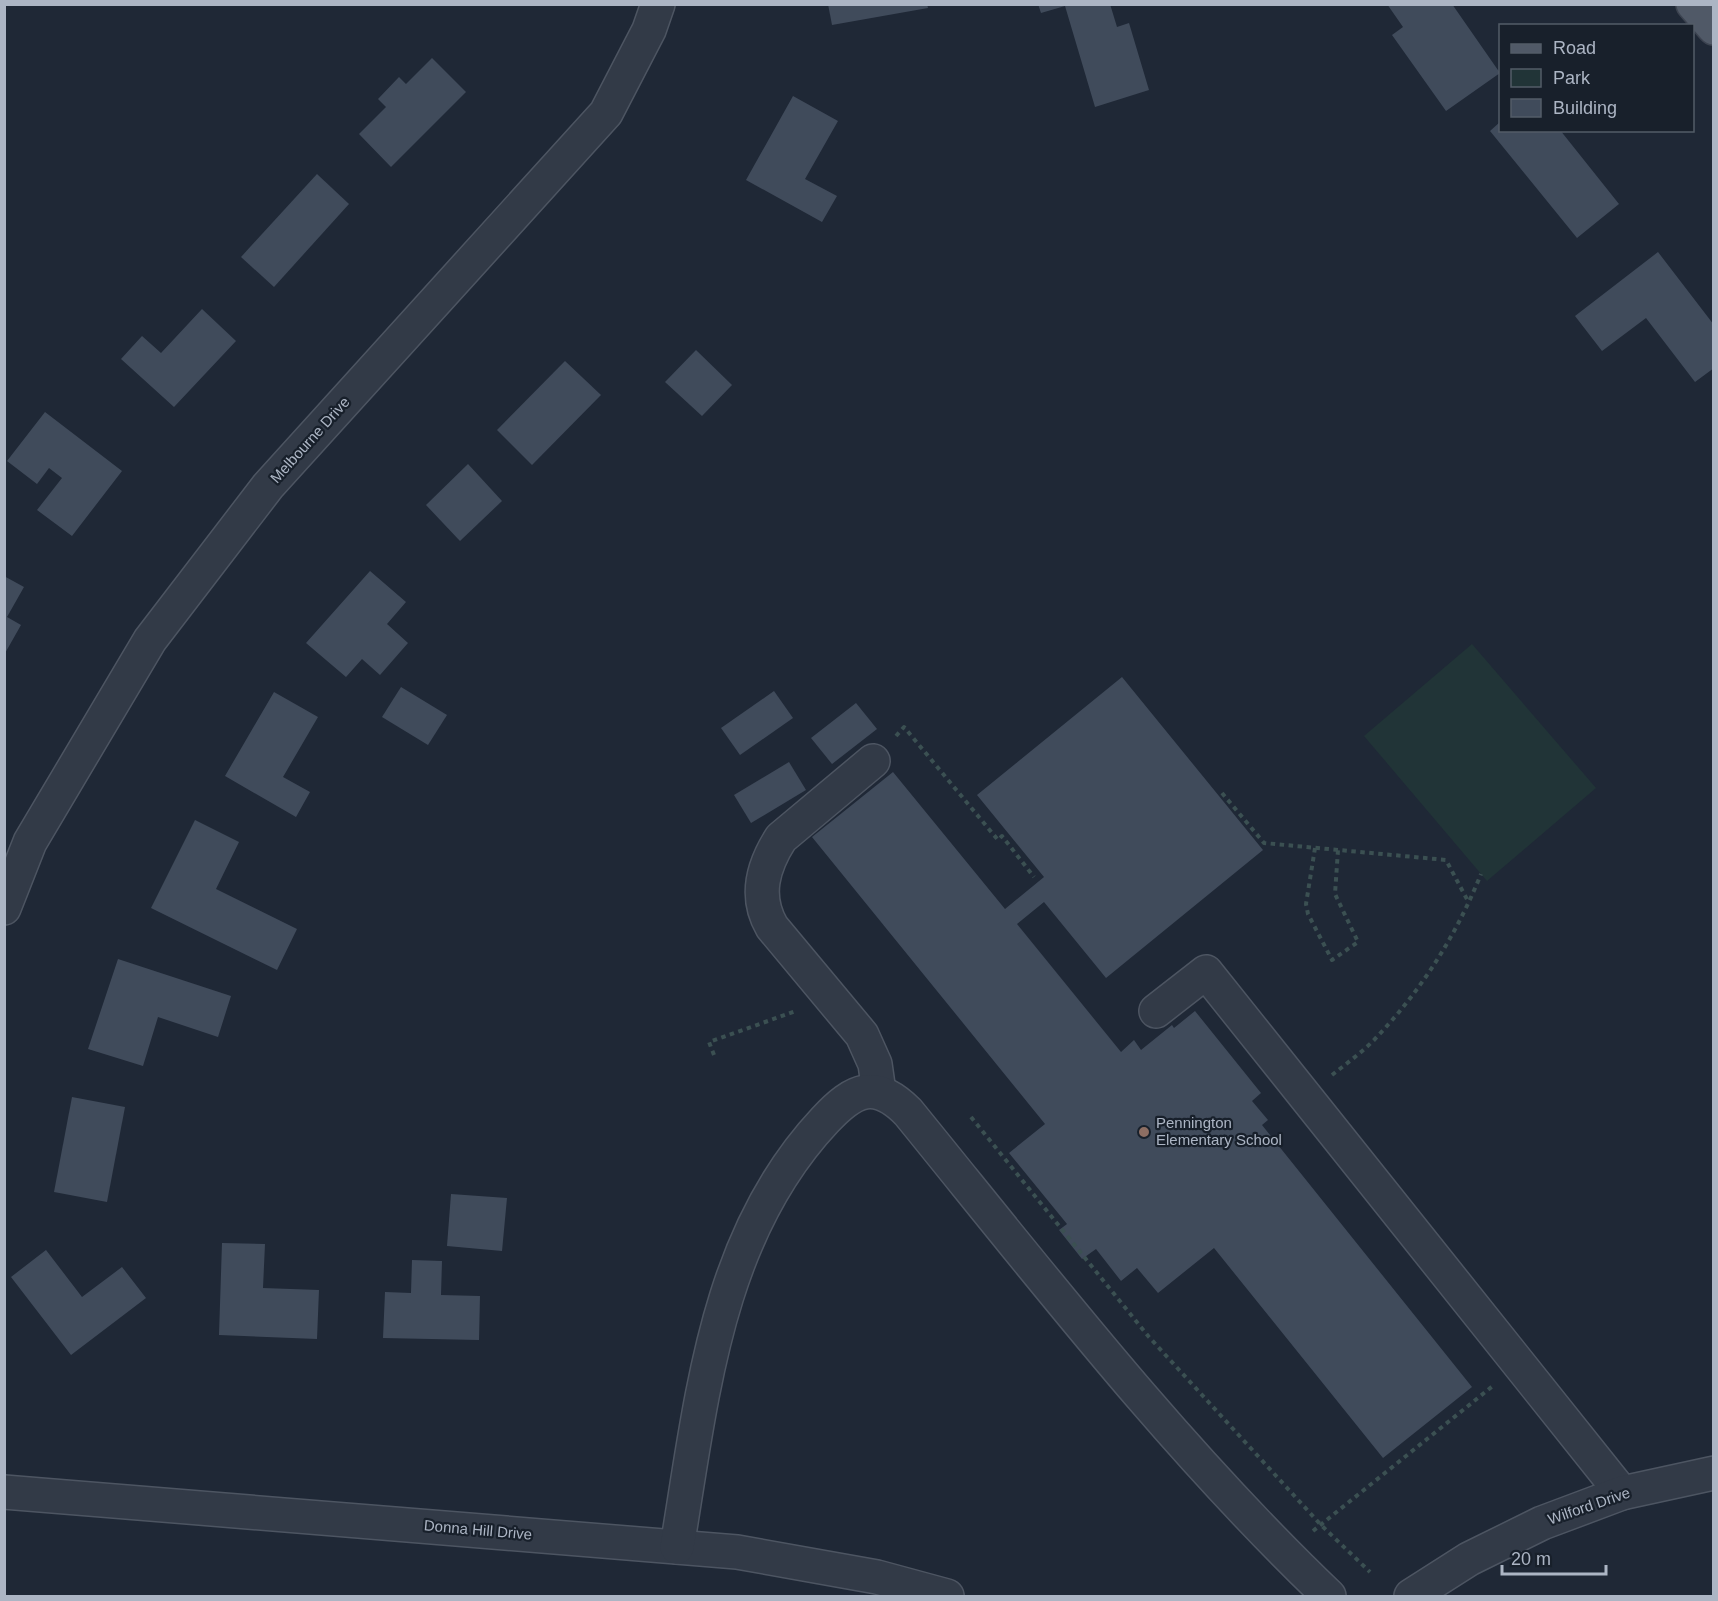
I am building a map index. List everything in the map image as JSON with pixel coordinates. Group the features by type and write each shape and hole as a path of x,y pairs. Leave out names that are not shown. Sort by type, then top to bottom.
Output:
{"main road":[{"path":"1693,4 1713,28"}],"street":[{"name":"Melbourne Drive","path":"4,908 30,842 150,640 268,486 606,113 649,30 657,4"},
{"path":"873,761 782,838 772,852 763,881 761,897 768,920 862,1035 870,1049 879,1079 879,1092"},
{"path":"1156,1011 1206,972 1622,1493"},
{"path":"677,1546 697,1425 723,1304 755,1220 779,1177 810,1136 829,1115 859,1094 869,1091 879,1092 894,1099 908,1112 1125,1378 1285,1554 1329,1596"},
{"name":"Wilford Drive","path":"1411,1596 1470,1559 1532,1528 1622,1493 1713,1473"},
{"name":"Donna Hill Drive","path":"4,1491 736,1552 809,1563 877,1577 947,1596"}],"path":[{"path":"873,761 904,727 998,840 1002,836 1034,877"},
{"path":"1222,793 1264,843 1446,860 1469,903"},
{"path":"1315,848 1306,904 1308,914 1332,960 1358,942 1335,894 1338,850"},
{"path":"1306,1097 1372,1041 1402,1009 1435,965 1453,935 1481,874"},
{"path":"714,1055 709,1041 832,998"},
{"path":"971,1117 1149,1337 1321,1525 1370,1572"},
{"path":"1285,1554 1519,1364"}],"green space":[{"path":"1472,644 1596,788 1487,881 1364,736"}],"building":[{"path":"828,4 927,4 928,8 832,25"},
{"path":"1038,4 1110,4 1117,27 1129,23 1149,90 1095,107 1065,6 1041,13"},
{"path":"1387,4 1452,4 1499,74 1446,111 1392,35 1403,27"},
{"path":"432,58 466,92 391,167 359,134 386,107 378,99 399,77 406,84"},
{"path":"793,96 838,121 805,179 837,196 822,222 746,180"},
{"path":"1499,123 1499,132 1562,132 1619,204 1577,238 1490,131"},
{"path":"317,174 349,204 274,287 241,257"},
{"path":"1658,252 1714,325 1714,368 1695,382 1646,318 1602,351 1575,316"},
{"path":"202,309 236,341 174,407 121,359 142,336 161,353"},
{"path":"696,350 732,385 702,416 665,382"},
{"path":"565,361 601,395 532,465 497,430"},
{"path":"45,412 122,471 72,536 37,510 62,478 49,468 37,484 7,461"},
{"path":"468,464 502,501 460,541 426,505"},
{"path":"370,571 406,602 387,624 408,643 380,675 362,659 346,677 306,643"},
{"path":"4,576 24,587 7,617 21,625 4,655"},
{"path":"1122,677 1263,850 1106,978 1044,902 1017,924 1121,1052 1134,1040 1141,1050 1172,1025 1174,1028 1195,1011 1261,1093 1252,1101 1268,1120 1262,1125 1472,1387 1383,1458 1214,1248 1158,1293 1137,1268 1121,1281 1096,1249 1082,1259 1059,1230 1067,1224 1009,1153 1045,1124 812,837 893,772 1005,909 1044,877 977,795"},
{"path":"401,687 447,715 428,745 382,717"},
{"path":"774,691 793,718 740,755 721,728"},
{"path":"274,692 318,717 283,777 310,792 296,817 225,776"},
{"path":"856,703 877,729 832,764 811,738"},
{"path":"789,762 806,790 751,823 734,795"},
{"path":"195,820 239,842 216,889 297,929 277,970 151,908"},
{"path":"118,959 231,996 218,1037 158,1017 143,1066 88,1049"},
{"path":"72,1097 125,1107 107,1202 54,1192"},
{"path":"451,1194 507,1198 502,1251 447,1246"},
{"path":"222,1243 265,1244 263,1288 319,1290 317,1339 219,1335"},
{"path":"46,1250 82,1297 122,1267 146,1298 71,1355 11,1277"},
{"path":"412,1260 442,1261 441,1295 480,1296 479,1340 383,1338 385,1292 411,1293"}],"place":[{"name":"Pennington Elementary School","path":"1144,1132"}]}
